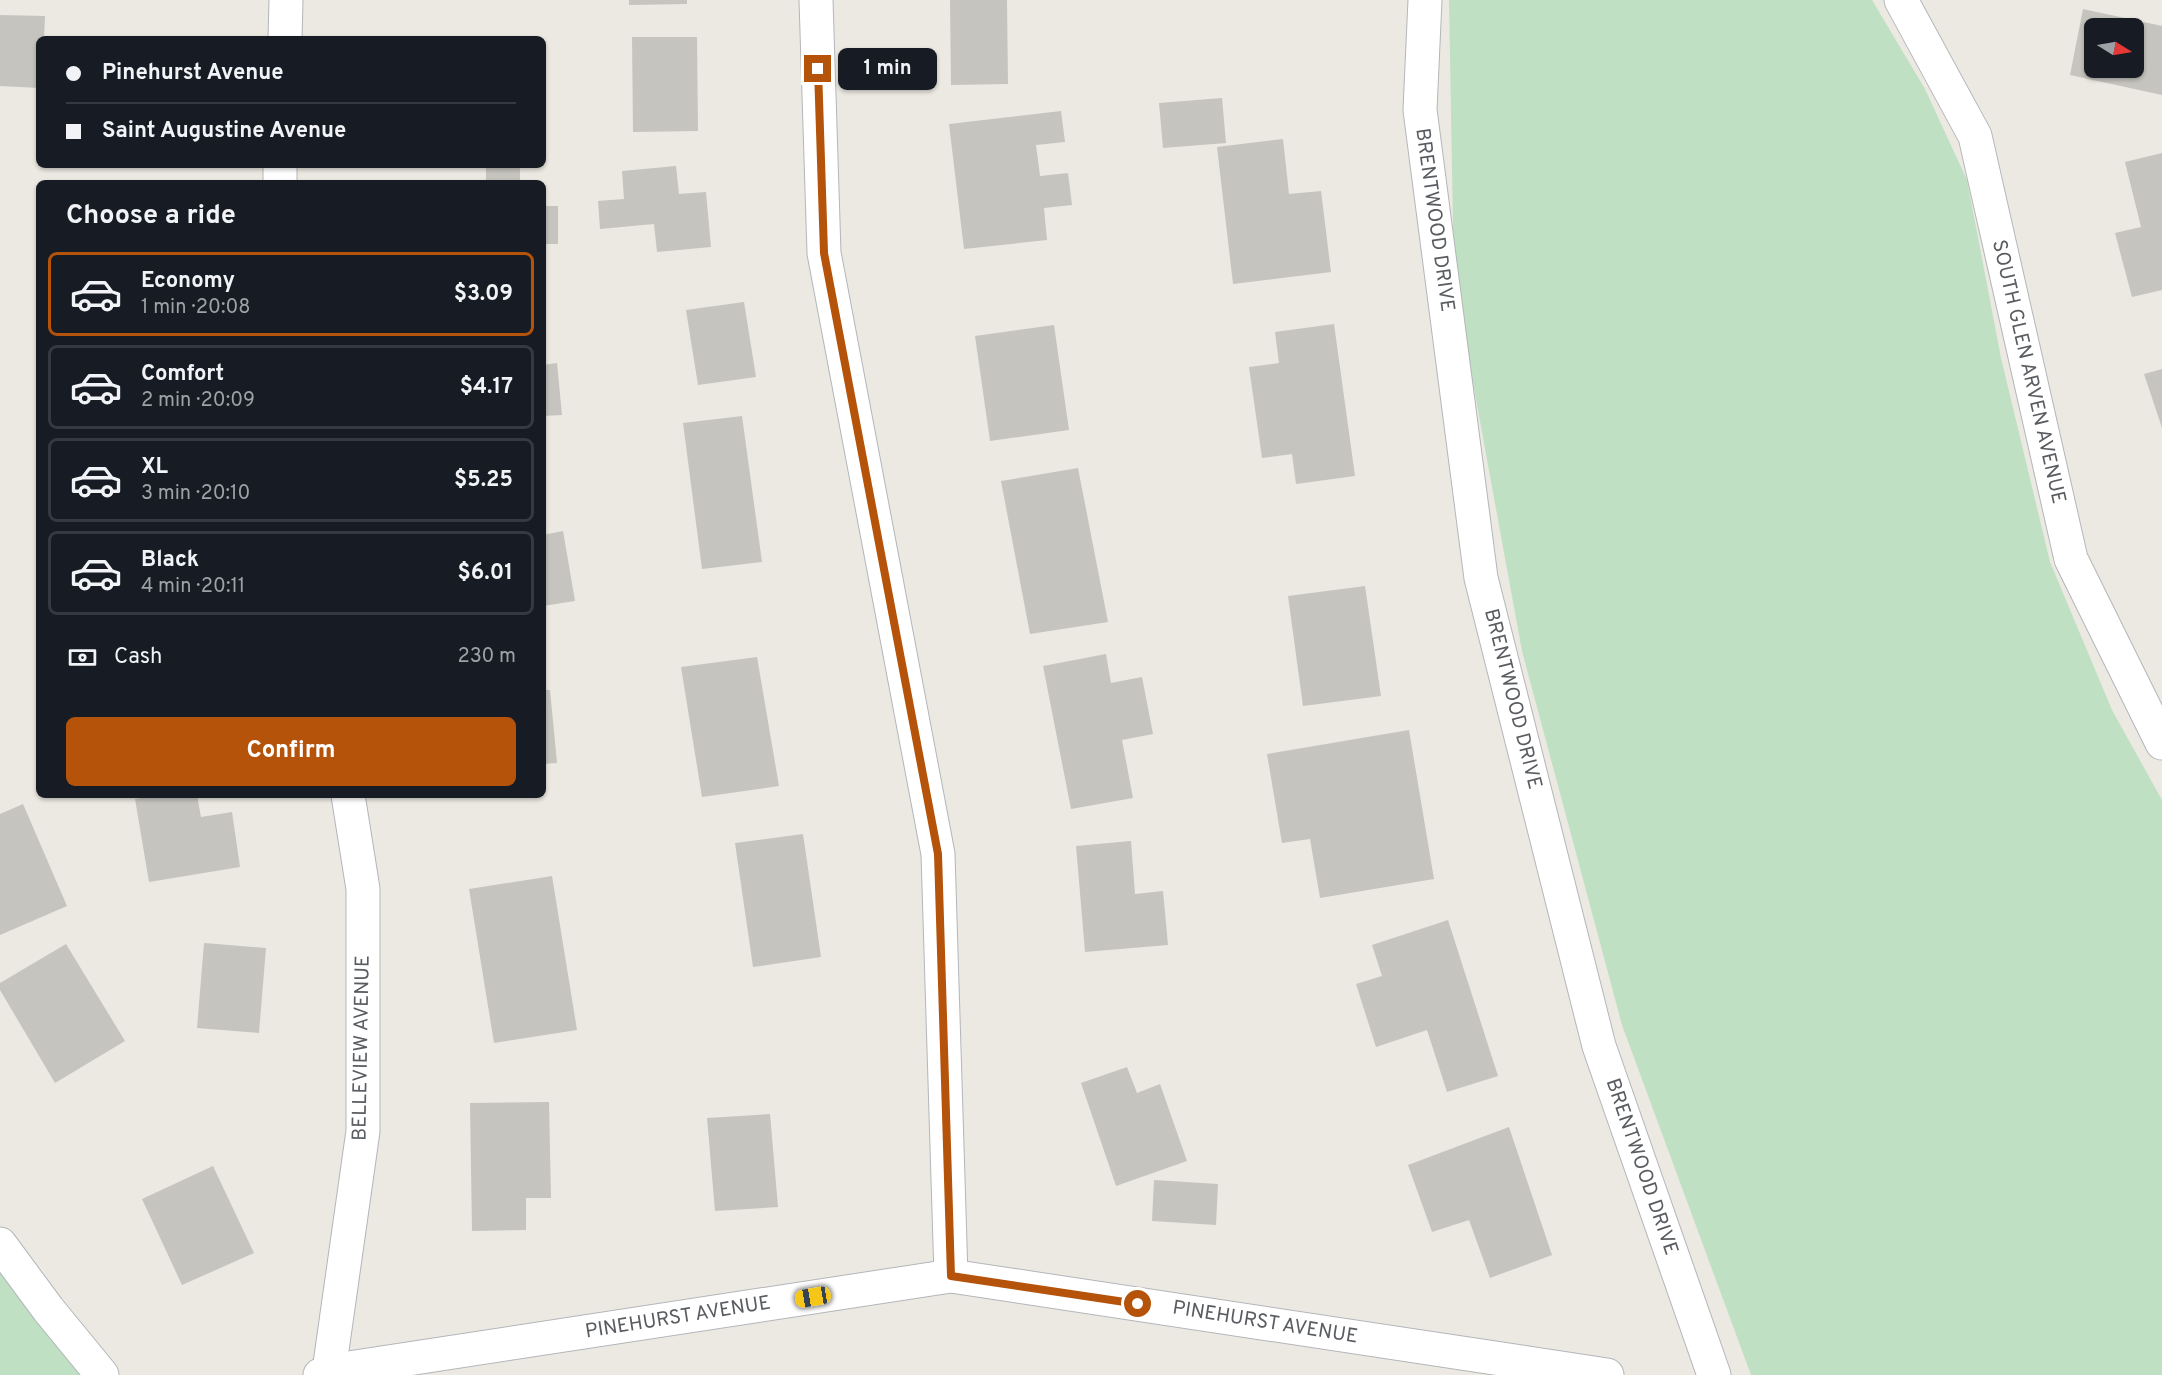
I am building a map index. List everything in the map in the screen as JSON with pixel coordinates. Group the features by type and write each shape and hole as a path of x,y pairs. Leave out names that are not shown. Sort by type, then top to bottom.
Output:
{"street":[{"path":"285,36 286,0"},
{"path":"816,0 824,253 938,854 951,1276"},
{"name":"BRENTWOOD DRIVE","path":"1425,0 1420,110 1481,578 1599,1046 1714,1375"},
{"name":"SOUTH GLEN ARVEN AVENUE","path":"1901,0 1975,136 2071,559 2162,743"},
{"name":"BELLEVIEW AVENUE","path":"324,1373 363,1131 363,889 348,798"},
{"path":"0,1244 48,1309 102,1375"},
{"name":"PINEHURST AVENUE","path":"324,1373 951,1276 1607,1375"}],"green space":[{"path":"1449,0 1872,0 1925,89 1967,180 2001,358 2050,562 2112,710 2162,800 2162,1375 1751,1375 1622,1025 1522,651 1454,279"},
{"path":"0,1264 84,1375 0,1375"}],"building":[{"path":"629,0 687,0 687,4 629,5"},
{"path":"950,0 1007,0 1008,84 951,85"},
{"path":"2083,9 2125,18 2084,18 2084,78 2144,78 2144,22 2162,26 2162,95 2070,75"},
{"path":"0,15 45,16 44,36 36,36 36,88 0,86"},
{"path":"632,37 697,37 698,131 633,132"},
{"path":"1222,98 1226,143 1163,148 1159,103"},
{"path":"1061,111 1065,142 1036,145 1040,176 1068,173 1072,205 1044,208 1047,240 964,249 949,124"},
{"path":"1283,139 1289,194 1321,191 1331,272 1233,284 1217,147"},
{"path":"2162,153 2162,290 2132,297 2115,233 2141,227 2125,162"},
{"path":"676,166 679,194 706,192 711,247 657,252 654,224 600,229 598,201 624,199 622,171"},
{"path":"486,168 520,168 520,180 486,180"},
{"path":"546,206 558,206 558,244 546,244"},
{"path":"744,302 756,377 698,385 686,310"},
{"path":"1334,324 1355,476 1296,484 1292,454 1262,458 1249,367 1279,363 1275,332"},
{"path":"1054,325 1069,430 990,441 975,336"},
{"path":"557,363 562,415 546,416 546,365"},
{"path":"2162,369 2162,428 2144,374"},
{"path":"742,416 762,562 702,569 683,423"},
{"path":"1078,468 1108,622 1030,634 1001,481"},
{"path":"563,531 575,601 546,606 546,534"},
{"path":"1365,586 1381,696 1303,706 1288,596"},
{"path":"1106,654 1111,683 1142,677 1153,734 1122,740 1133,798 1071,809 1043,666"},
{"path":"757,657 779,786 702,797 681,667"},
{"path":"546,690 550,690 557,763 546,764"},
{"path":"1409,730 1434,879 1320,898 1310,839 1282,843 1267,754"},
{"path":"198,798 201,817 232,812 240,867 149,882 135,799"},
{"path":"23,804 67,906 0,935 0,814"},
{"path":"803,834 821,957 753,967 735,843"},
{"path":"1131,841 1135,894 1163,891 1168,945 1085,952 1076,846"},
{"path":"552,876 577,1030 494,1043 469,889"},
{"path":"1448,920 1498,1076 1447,1092 1427,1030 1376,1047 1356,984 1382,976 1372,945"},
{"path":"204,943 266,948 259,1033 197,1028"},
{"path":"66,944 125,1041 55,1083 0,990 0,983"},
{"path":"1127,1067 1137,1093 1160,1084 1187,1161 1116,1186 1081,1083"},
{"path":"549,1102 551,1198 526,1198 526,1230 472,1231 470,1103"},
{"path":"770,1114 778,1207 715,1211 707,1118"},
{"path":"1509,1127 1552,1255 1490,1278 1469,1220 1432,1232 1408,1165"},
{"path":"213,1166 254,1253 182,1285 142,1199"},
{"path":"1154,1180 1218,1184 1216,1225 1152,1221"}],"route":[{"path":"818,69 824,253 938,854 951,1276 1138,1304"}]}
